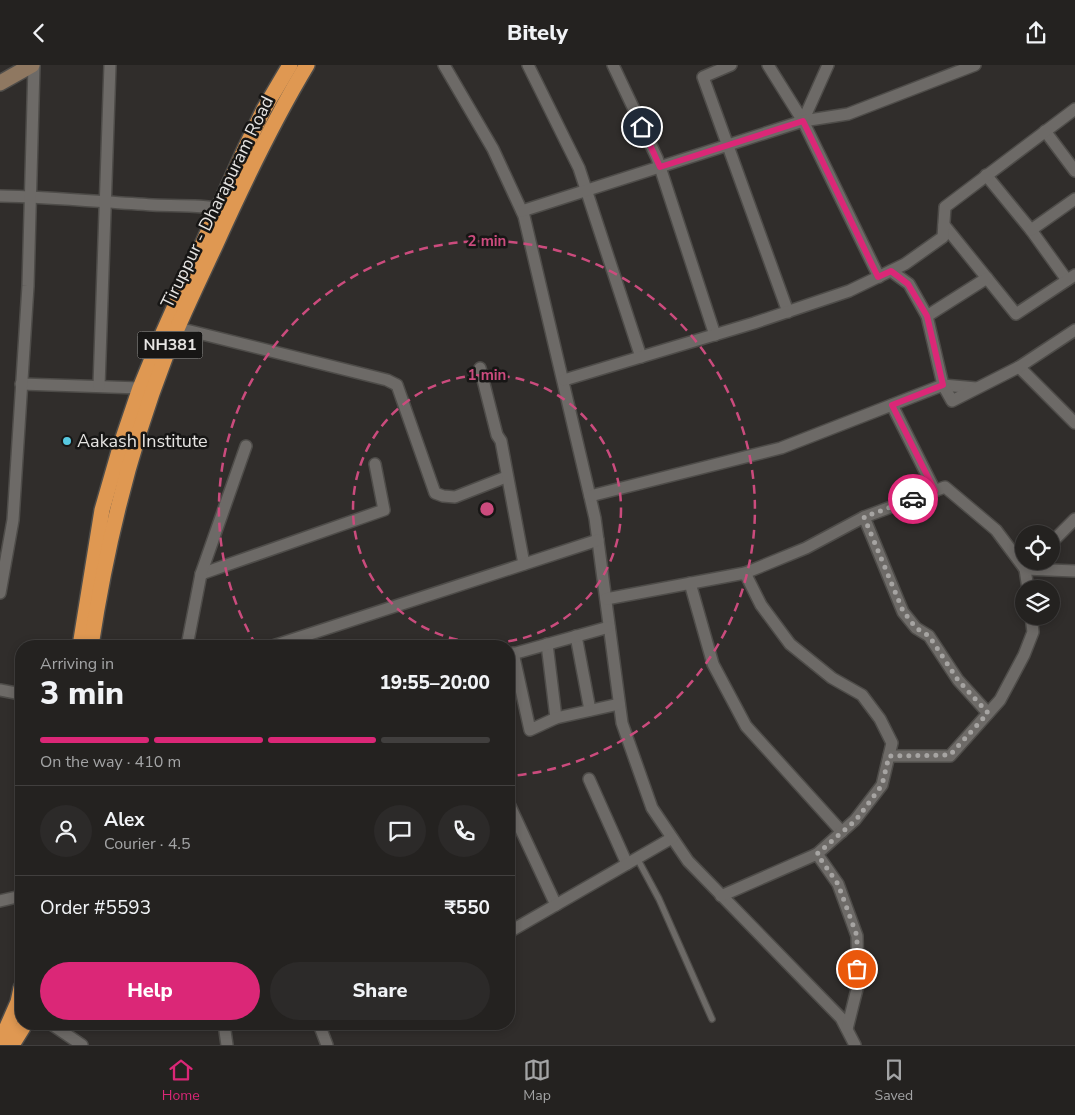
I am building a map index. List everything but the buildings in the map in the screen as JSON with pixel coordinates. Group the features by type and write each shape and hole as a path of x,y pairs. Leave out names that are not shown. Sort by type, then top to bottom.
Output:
{"highway":[{"name":"NH381","path":"81,640 102,510 120,444 140,388 158,344 224,211 260,118 290,65"},
{"name":"Tiruppur - Dharapuram Road","path":"93,640 101,582 118,503 165,357 224,211 306,65"},
{"path":"0,1043 15,1009"},
{"path":"12,1045 21,1030"}],"street":[{"path":"0,83 33,65 28,286 12,520 0,593"},
{"path":"99,386 110,65"},
{"path":"444,65 493,149 522,211 564,380 590,496 598,540 622,723 652,808 688,861 841,1018 855,1045"},
{"path":"528,65 579,168 641,357"},
{"path":"613,65 660,167 715,335"},
{"path":"731,65 703,77 788,312"},
{"path":"768,65 803,121 878,277"},
{"path":"803,121 828,65"},
{"path":"522,211 803,121 848,114 975,65"},
{"path":"564,380 715,335 850,291 906,264 943,237 945,207 1075,109"},
{"path":"1045,131 1075,171"},
{"path":"944,225 1016,314 1071,278 986,175"},
{"path":"0,196 224,211"},
{"path":"1031,230 1075,199"},
{"path":"891,271 908,284 927,316 943,385 952,401 1019,367 1075,330"},
{"path":"927,316 987,278"},
{"path":"178,328 387,380 397,385 435,493 455,497 506,477"},
{"path":"1019,367 1075,423"},
{"path":"480,368 497,435 501,441 506,477 524,564"},
{"path":"21,384 140,388"},
{"path":"590,496 781,448 943,385"},
{"path":"892,405 935,491"},
{"path":"188,640 201,574 246,446"},
{"path":"201,574 384,510 375,464"},
{"path":"606,599 745,573 806,547 864,517 945,487 996,530 1015,550"},
{"path":"864,517 903,611 916,628 929,636 958,680 988,713"},
{"path":"1060,534 1075,519"},
{"path":"291,640 598,540"},
{"path":"1060,569 1075,571"},
{"path":"721,895 817,854 856,820 882,785 892,743 880,719 862,695 832,677 790,645 761,605 745,573"},
{"path":"690,583 712,665 746,726 842,832"},
{"path":"889,756 950,755 1000,700 1024,655 1033,632 1032,625"},
{"path":"515,653 609,627"},
{"path":"576,636 590,710"},
{"path":"547,644 556,718"},
{"path":"515,670 530,729 556,718 619,704"},
{"path":"0,690 15,693"},
{"path":"589,779 632,861"},
{"path":"515,817 556,905"},
{"path":"515,929 672,838"},
{"path":"817,854 838,884 857,936 858,985 847,1029"},
{"path":"0,901 15,897"},
{"path":"60,1030 82,1045"},
{"path":"225,1030 227,1045"},
{"path":"321,1030 327,1045"}],"lane":[{"path":"632,861 660,899 712,1019"}],"way so far":[{"path":"857,969 857,936 838,884 817,854 856,820 882,785 889,756 950,755 988,713 958,680 929,636 916,628 903,611 864,517 913,499"}],"place":[{"name":"Aakash Institute","path":"67,441"}],"route":[{"path":"642,127 660,167 803,121 878,277 891,271 908,284 927,316 943,385 892,405 935,491 913,499"}]}
